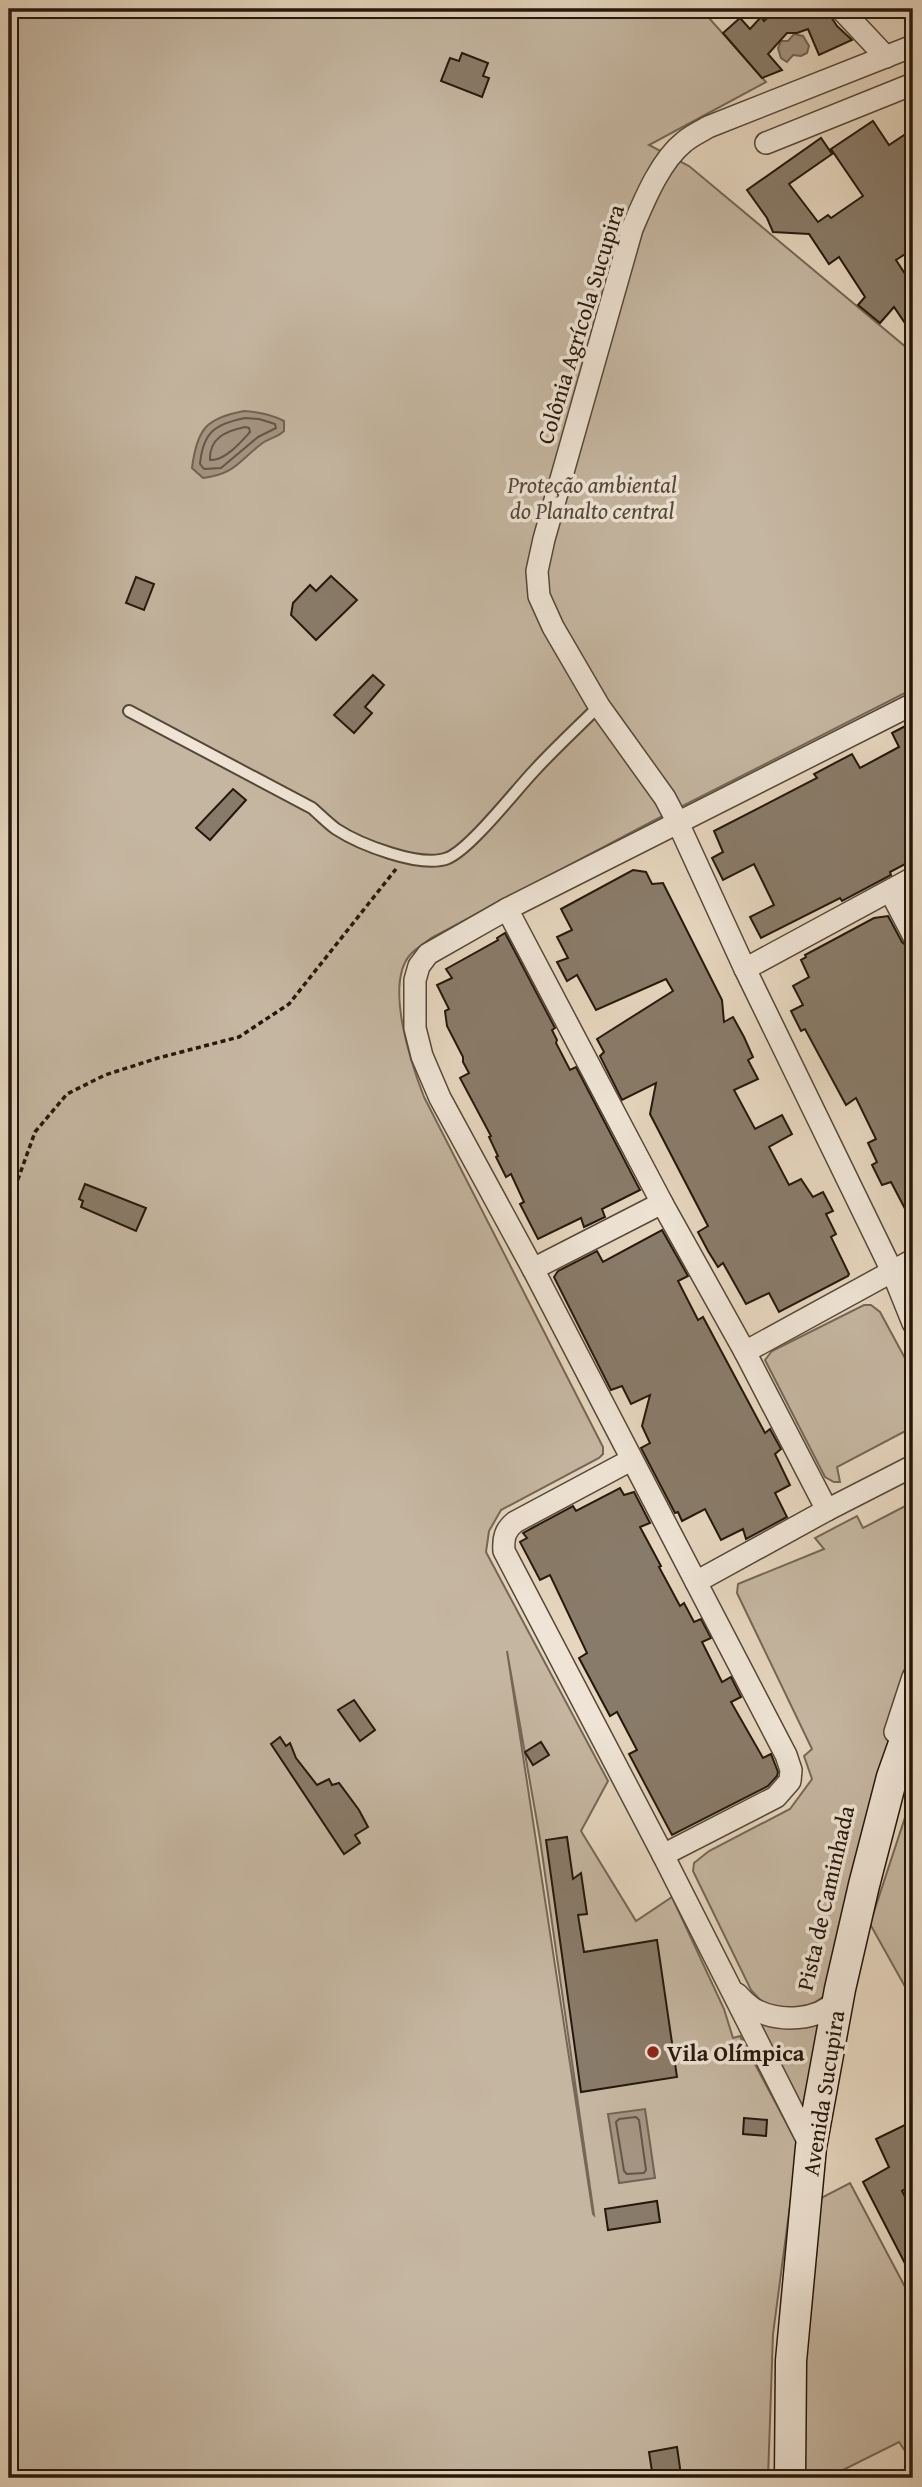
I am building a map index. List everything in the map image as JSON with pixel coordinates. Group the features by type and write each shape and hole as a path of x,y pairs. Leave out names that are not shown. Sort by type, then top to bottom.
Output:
{"street":[{"path":"841,9 886,57"},
{"name":"Colônia Agrícola Sucupira","path":"913,46 708,127 683,142 649,189 632,229 537,571 539,596 553,627 599,706 665,798 678,823 745,969 892,1271 913,1324"},
{"path":"766,143 913,84"},
{"path":"663,1855 776,1797 790,1781 791,1770 786,1755 533,1269 440,1098 422,1056 415,1028 415,980 419,966 428,954 507,909 913,704"},
{"path":"745,969 913,878"},
{"path":"890,891 913,934"},
{"path":"507,909 827,1510"},
{"path":"533,1269 662,1203"},
{"path":"745,1352 913,1260"},
{"path":"631,1460 515,1521 505,1534 504,1551 663,1855 808,2141"},
{"path":"696,1582 913,1466"},
{"name":"Pista de Caminhada","path":"832,2004 864,1836 886,1756 913,1677"},
{"name":"Avenida Sucupira","path":"790,2478 791,2361 808,2141 832,2004 892,1777 913,1718"},
{"path":"731,1988 754,2010 777,2016 806,2017 832,2004"}],"lane":[{"path":"129,711 312,808 335,828 368,845 406,857 432,861 448,858 470,841 536,768 599,706"}],"path":[{"path":"9,1204 35,1132 67,1094 105,1075 239,1037 289,1004 406,857"}],"green space":[{"name":"Proteção ambiental do Planalto central","path":"9,9 701,9 766,82 649,145 689,166 913,353 913,689 431,938 410,955 403,968 400,1005 407,1046 424,1097 603,1447 603,1454 599,1458 501,1510 489,1531 486,1552 608,1781 581,1831 636,1921 672,1897 724,2009 733,2038 740,2036 798,2145 773,2334 768,2478 9,2478","holes":["507,1651 540,1839 594,2215"]},
{"path":"864,1305 871,1305 880,1312 913,1373 913,1431 911,1428 837,1467 840,1482 834,1482 825,1477 765,1360 772,1351"},
{"path":"913,1502 913,1677 824,1996 804,2010 764,2004 751,1990 693,1871 694,1863 709,1851 790,1809 812,1779 804,1756 812,1749 737,1593 738,1584 824,1549 815,1538 857,1516 863,1528"},
{"path":"913,1793 913,2001 870,1924"},
{"path":"824,2012 803,2123 758,2019"},
{"path":"850,2183 913,2302 913,2463 899,2442 827,2478 796,2478 811,2212 823,2197"}],"water":[{"path":"794,34 803,36 809,46 807,53 801,56 793,55 787,62 781,58 778,48 781,41 788,41"},
{"path":"244,411 265,414 284,421 284,431 263,443 229,471 203,478 192,468 201,435 212,422"},
{"path":"645,2109 655,2178 619,2183 608,2114"}],"building":[{"path":"777,9 826,9 837,26 852,40 819,55 808,29 787,33 768,54 782,70 762,78 723,33 740,18 750,29 761,17 764,21"},
{"path":"462,53 488,63 483,76 489,78 482,97 441,81 450,58 459,61"},
{"path":"873,121 889,145 913,129 913,249 896,260 913,286 913,335 894,307 880,323 858,305 865,297 839,257 829,264 809,234 773,232 767,218 747,190 821,138 832,154 789,184 818,222 828,215 831,218 863,196 831,149"},
{"path":"331,576 357,600 316,640 291,615 293,603 310,585 316,591"},
{"path":"136,577 154,584 144,610 126,603"},
{"path":"373,675 384,685 365,707 372,713 354,733 334,715"},
{"path":"913,722 913,860 842,901 840,898 761,938 750,917 774,905 754,864 723,880 712,858 723,852 714,831 817,778 814,774 852,754 860,768 899,747 892,733"},
{"path":"233,789 246,800 210,840 196,828"},
{"path":"633,870 646,872 652,884 663,883 722,1000 724,1022 733,1017 744,1037 753,1057 748,1060 758,1079 734,1090 755,1129 782,1115 792,1134 769,1147 789,1185 801,1179 813,1197 823,1192 833,1211 826,1214 836,1234 831,1237 848,1276 779,1312 769,1293 746,1304 723,1263 718,1267 708,1251 698,1232 708,1226 650,1114 656,1083 622,1100 600,1056 604,1052 597,1039 673,991 666,979 596,1010 577,975 567,981 557,962 568,958 557,937 572,930 561,909"},
{"path":"888,916 902,942 913,948 913,1224 891,1182 882,1185 872,1165 877,1162 868,1143 876,1139 856,1098 846,1105 805,1029 801,1031 791,1011 803,1005 793,986 809,977 801,960 805,955 874,918"},
{"path":"505,933 555,1028 552,1030 556,1043 570,1070 576,1067 640,1190 602,1209 605,1217 584,1227 581,1218 538,1239 520,1204 524,1202 511,1174 506,1177 496,1157 498,1156 489,1137 491,1136 460,1078 469,1073 447,1026 445,1011 449,1009 437,985 452,978 446,969 498,940 497,938"},
{"path":"85,1184 146,1208 136,1231 81,1207 83,1201 79,1199"},
{"path":"662,1230 688,1276 678,1281 698,1320 703,1317 765,1433 770,1429 781,1449 775,1454 790,1485 775,1493 787,1517 746,1539 743,1529 721,1540 705,1509 682,1521 678,1512 675,1513 641,1448 650,1443 642,1426 650,1395 631,1404 622,1386 611,1390 554,1277 558,1271 597,1251 603,1262"},
{"path":"620,1488 624,1495 634,1492 650,1523 640,1527 661,1566 659,1567 680,1606 684,1603 694,1622 701,1619 711,1638 702,1642 722,1682 731,1677 741,1697 731,1702 763,1758 771,1754 778,1772 768,1786 672,1835 629,1754 637,1750 617,1712 610,1716 579,1658 587,1653 550,1575 540,1580 520,1542 527,1538 523,1533 534,1527 573,1506 576,1511"},
{"path":"354,1700 375,1730 360,1741 338,1710"},
{"path":"280,1737 286,1746 290,1743 296,1758 317,1785 329,1779 332,1785 339,1783 359,1810 368,1827 355,1835 360,1843 344,1854 271,1744"},
{"path":"541,1742 549,1755 533,1765 525,1752"},
{"path":"567,1837 573,1879 581,1873 587,1914 578,1915 584,1952 657,1940 677,2077 581,2092 546,1840"},
{"path":"744,2118 767,2120 766,2136 743,2134"},
{"path":"913,2121 913,2185 902,2191 913,2212 913,2279 863,2182 889,2167 876,2139"},
{"path":"657,2201 660,2222 608,2230 605,2209"},
{"path":"677,2447 681,2475 653,2478 649,2452"}],"place":[{"name":"Vila Olímpica","path":"653,2052"}]}
